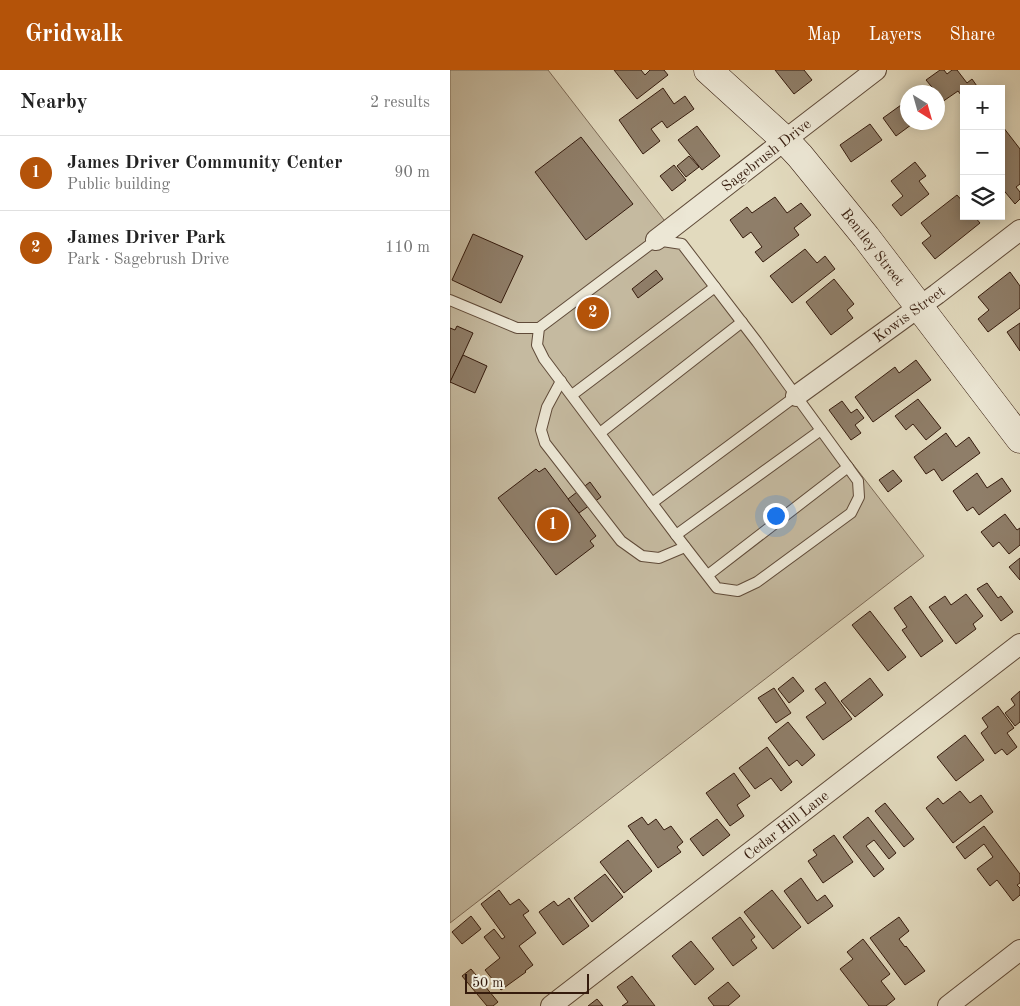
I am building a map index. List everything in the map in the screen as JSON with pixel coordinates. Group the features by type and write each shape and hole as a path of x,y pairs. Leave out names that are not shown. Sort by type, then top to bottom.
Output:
{"street":[{"name":"Bentley Street","path":"708,70 800,156 866,237 1020,439"},
{"name":"Sagebrush Drive","path":"656,240 876,70"},
{"name":"Kowis Street","path":"796,396 919,307 1020,230"},
{"name":"Cedar Hill Lane","path":"551,1006 1020,644"},
{"path":"948,1006 1020,950"}],"lane":[{"path":"450,300 517,328 539,328 656,240 682,244 742,322 858,481 859,497 851,512 757,582 738,591 717,588 544,359 537,345 539,328"},
{"path":"572,395 716,287"},
{"path":"600,433 742,322"},
{"path":"561,381 547,407 541,430 545,443 620,541 642,556 659,558 685,547"},
{"path":"652,503 796,396"},
{"path":"676,535 821,430"},
{"path":"708,576 848,467"}],"shaded area":[{"path":"450,70 548,70 924,556 450,923"}],"building":[{"path":"614,70 641,70 645,75 650,70 664,70 668,75 637,99"},
{"path":"775,70 804,70 812,80 794,94"},
{"path":"940,70 944,70 947,74 952,70 957,70 967,83 972,79 976,85 960,85 960,94 958,91 945,100 945,85 930,85 926,80"},
{"path":"663,88 674,104 685,96 694,109 667,128 662,121 651,129 660,141 643,154 619,120"},
{"path":"900,106 900,130 904,130 896,136 883,118"},
{"path":"870,124 882,140 851,162 840,145"},
{"path":"697,126 720,156 702,170 678,140"},
{"path":"1005,130 1020,149 1020,184 1016,187 1020,192 1020,199 1015,204 1005,192"},
{"path":"581,137 633,204 586,240 535,172"},
{"path":"689,156 699,167 686,177 677,166"},
{"path":"915,162 926,176 919,181 929,194 901,216 892,205 903,196 891,181"},
{"path":"674,165 686,180 672,191 660,176"},
{"path":"957,195 960,198 960,220 977,220 980,223 935,259 922,243 931,236 921,223"},
{"path":"775,197 787,213 801,203 811,215 794,228 799,235 763,262 755,252 762,247 751,232 743,238 730,220 747,207 752,213"},
{"path":"473,234 523,256 501,303 452,280"},
{"path":"805,249 817,263 825,256 835,269 792,303 770,276"},
{"path":"656,270 663,279 638,298 632,289"},
{"path":"1010,272 1020,286 1020,308 988,332 978,319 989,310 978,297"},
{"path":"834,279 854,304 847,310 853,318 831,335 806,302"},
{"path":"1020,323 1020,351 1007,332"},
{"path":"457,326 473,333 450,383 450,328 455,330"},
{"path":"463,355 487,366 475,393 450,382"},
{"path":"916,360 931,380 873,422 855,397 895,367 899,373"},
{"path":"918,399 941,428 926,440 913,424 906,430 895,416"},
{"path":"842,401 851,413 857,409 864,418 855,425 861,433 851,440 829,410"},
{"path":"946,433 956,447 969,437 980,453 942,481 934,469 926,474 914,457"},
{"path":"545,468 596,536 590,541 594,546 556,575 498,498 536,469 539,472"},
{"path":"893,470 902,481 888,492 879,480"},
{"path":"977,473 987,488 1002,478 1011,491 979,515 973,507 967,511 953,491"},
{"path":"590,482 601,497 579,513 568,499"},
{"path":"1005,514 1017,530 1020,528 1020,545 1009,554 999,542 993,547 981,532"},
{"path":"1020,558 1020,580 1009,567"},
{"path":"987,583 998,598 1001,596 1013,612 1001,621 977,589"},
{"path":"966,594 983,616 973,624 976,629 956,644 929,607 945,596 951,605"},
{"path":"911,596 943,641 921,657 902,630 907,627 894,608"},
{"path":"870,611 906,657 888,671 852,625"},
{"path":"793,677 804,691 789,703 778,689"},
{"path":"870,678 883,695 855,717 841,701"},
{"path":"825,682 852,719 823,740 806,717 826,703 815,689"},
{"path":"774,688 791,713 776,723 758,698"},
{"path":"1020,691 1020,722 1015,726 1005,713 1015,705 1011,699"},
{"path":"998,706 1014,728 1007,733 1017,747 1007,755 1002,749 995,754 981,733 988,727 982,718"},
{"path":"788,722 815,755 802,766 797,760 789,766 768,738"},
{"path":"965,735 984,760 956,781 937,757"},
{"path":"767,747 792,782 781,791 771,778 755,789 739,768"},
{"path":"734,773 750,796 737,805 744,816 730,826 706,793"},
{"path":"960,791 970,803 981,795 993,812 953,843 926,808 938,798 943,804"},
{"path":"885,803 914,839 904,847 875,811"},
{"path":"642,817 648,825 656,819 664,830 671,826 683,842 677,847 681,852 658,868 628,826"},
{"path":"868,817 896,853 889,859 874,840 866,846 884,869 874,877 843,837"},
{"path":"717,819 730,835 703,856 690,839"},
{"path":"984,826 1020,874 1020,883 1017,885 1020,888 1020,895 1013,901 997,880 990,886 977,869 993,857 984,844 965,859 956,847"},
{"path":"834,835 853,862 823,883 808,861 817,855 813,850"},
{"path":"628,840 652,871 624,893 600,862"},
{"path":"605,874 623,897 592,922 574,898"},
{"path":"801,878 817,901 825,895 833,906 808,924 784,891"},
{"path":"499,890 510,905 519,899 529,911 523,915 536,933 519,946 533,965 501,990 485,970 500,958 484,937 494,929 502,939 505,937 481,904"},
{"path":"772,890 801,927 773,949 744,912"},
{"path":"569,898 589,926 563,945 539,912 554,901 558,906"},
{"path":"471,916 481,929 462,944 452,932"},
{"path":"740,917 755,937 751,940 757,948 733,966 712,938"},
{"path":"899,917 909,931 899,939 925,971 905,985 870,938"},
{"path":"863,939 890,974 881,981 895,999 886,1006 869,1006 840,969 853,959 847,952"},
{"path":"691,941 714,969 695,985 672,956"},
{"path":"471,969 498,1002 493,1006 487,1006 462,976"},
{"path":"632,976 655,1006 622,1006 628,1002 617,987"},
{"path":"728,982 740,996 728,1006 714,1006 708,998"},
{"path":"597,999 603,1006 588,1006"}],"place":[{"name":"James Driver Park","path":"593,313"},
{"name":"James Driver Community Center","path":"553,525"}]}
